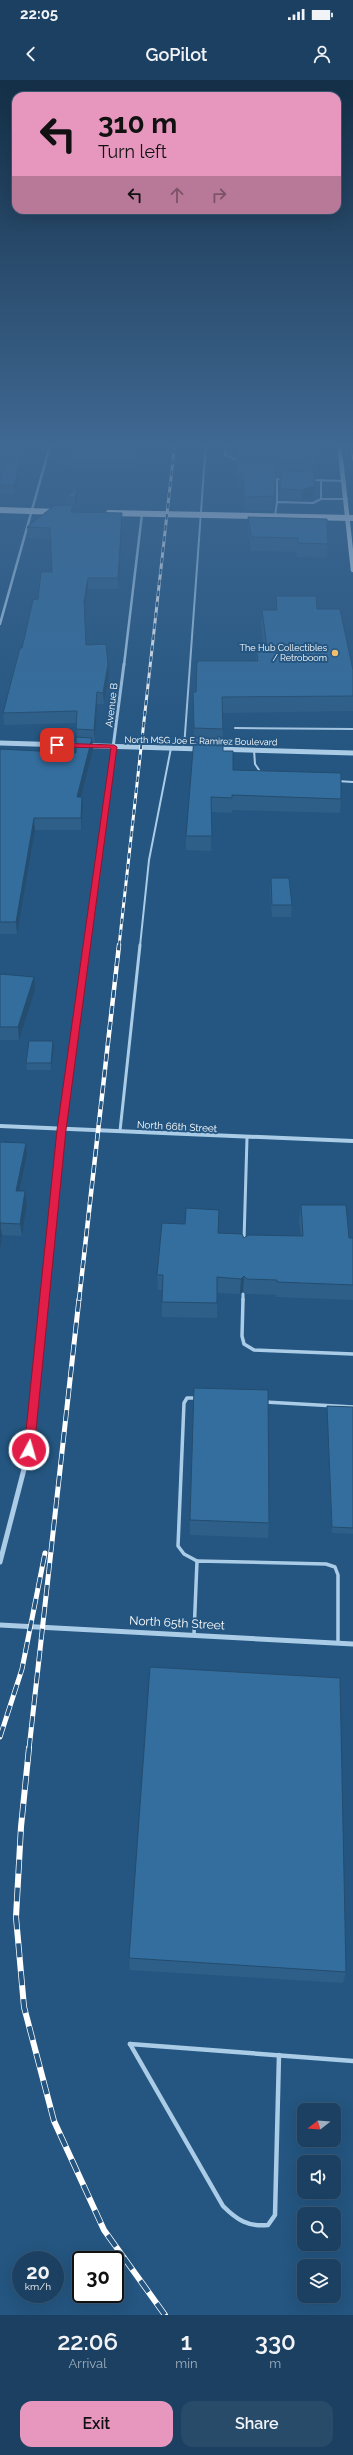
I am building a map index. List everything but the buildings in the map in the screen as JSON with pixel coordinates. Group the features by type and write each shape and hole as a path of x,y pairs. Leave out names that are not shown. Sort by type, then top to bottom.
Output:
{"main road":[{"path":"352,546 353,570"}],"street":[{"path":"0,624 23,546"},
{"name":"Avenue B","path":"0,1562 29,1450 62,1130 114,747 138,546"},
{"name":"North MSG Joe E. Ramirez Boulevard","path":"0,743 353,752"},
{"name":"North 66th Street","path":"0,1126 247,1138 353,1141"},
{"name":"North 65th Street","path":"0,1625 194,1634 353,1644"}],"lane":[{"path":"184,748 200,546"},
{"path":"235,728 353,729"},
{"path":"120,1131 149,860 171,748"},
{"path":"254,750 255,764 264,776"},
{"path":"330,781 353,782"},
{"path":"244,1242 247,1138"},
{"path":"243,1294 242,1336 244,1344 254,1350 353,1354"},
{"path":"202,1398 187,1398 184,1403 178,1546 184,1554 197,1560 326,1564 335,1567 338,1576 338,1643"},
{"path":"258,1401 353,1407"},
{"path":"194,1634 197,1560"},
{"path":"279,2055 275,2215 268,2225 253,2227 237,2221 223,2206 130,2044 279,2055 353,2061"}],"railway":[{"path":"119,946 163,546"},
{"path":"79,1300 119,945"},
{"path":"29,1749 79,1299"},
{"path":"0,1737 22,1669 45,1553"},
{"path":"29,1748 21,1827 16,1917 24,2007 54,2121 104,2230 165,2315"}],"place":[{"name":"The Hub Collectibles / Retroboom","path":"335,653"}],"route":[{"path":"29,1450 62,1130 114,747 57,745"}]}
